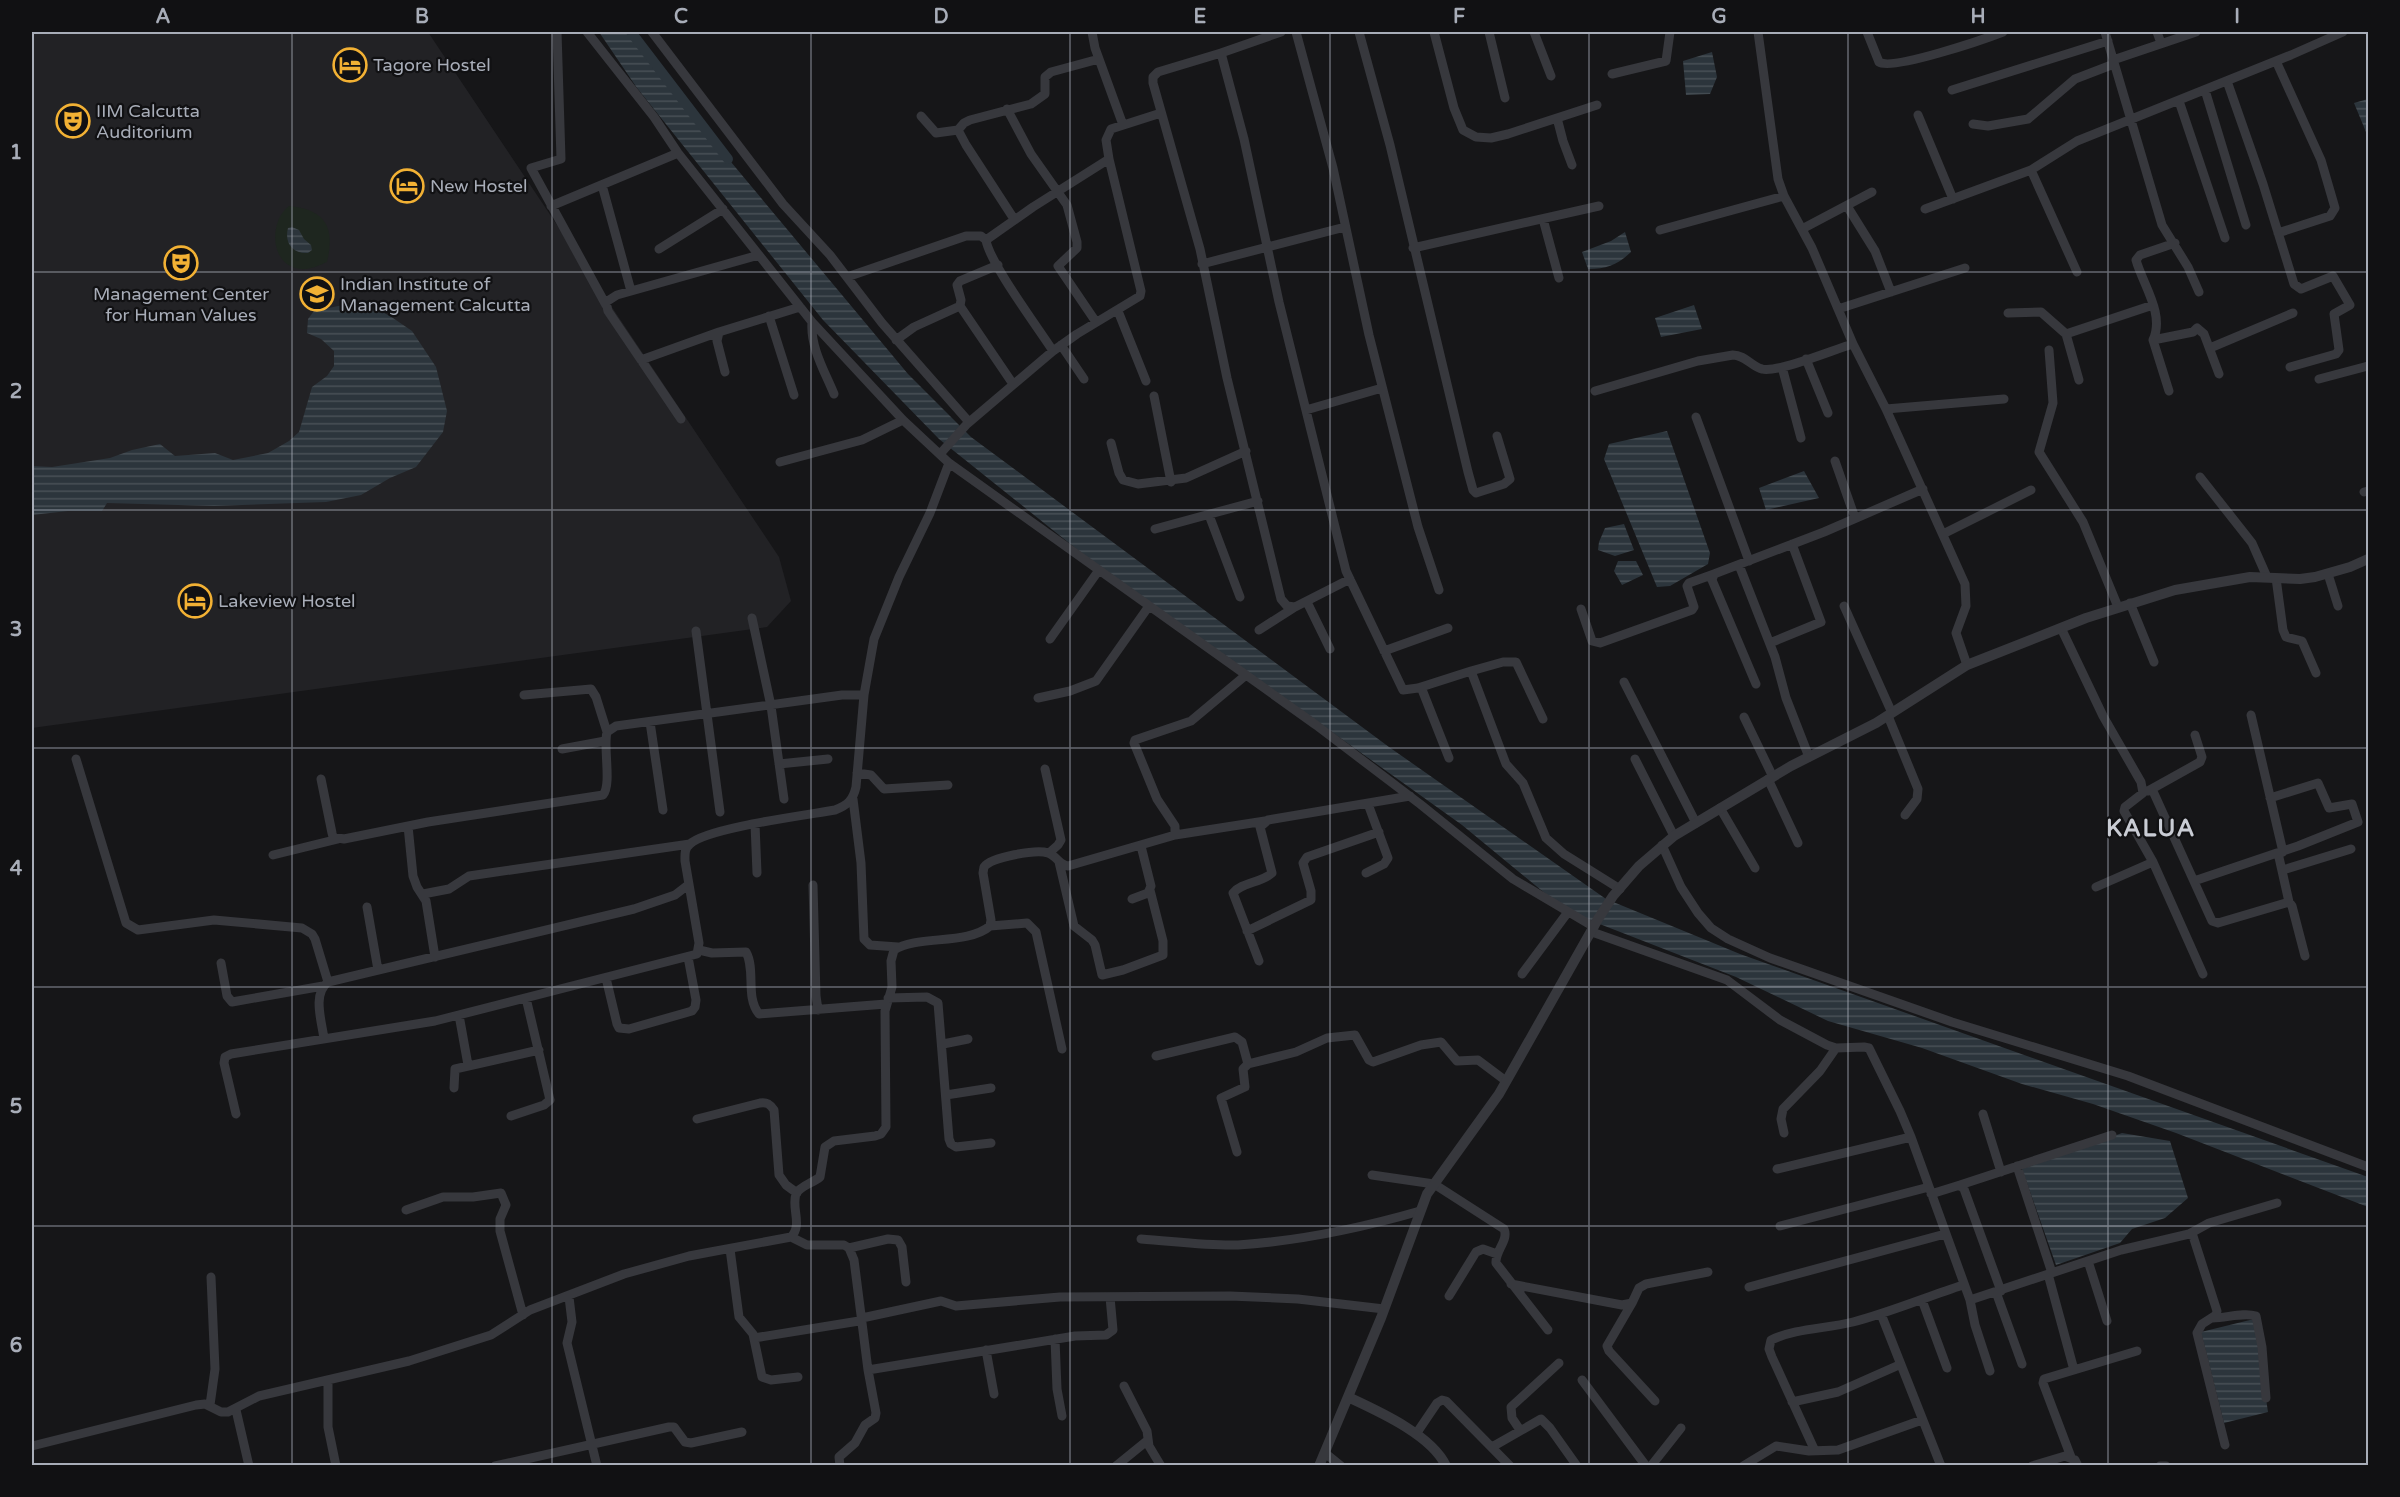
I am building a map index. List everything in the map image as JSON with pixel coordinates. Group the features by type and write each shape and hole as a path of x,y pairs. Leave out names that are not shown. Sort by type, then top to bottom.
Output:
{"street":[{"path":"557,32 561,159 531,168 606,305 681,419"},
{"path":"587,32 654,117 678,153 812,322 903,420 942,451 949,463 1246,675 1410,796 1514,879 1595,926 1727,980 1780,1020 1836,1048 1869,1048 1911,1137 1970,1300 1975,1325 1990,1371"},
{"path":"652,32 766,182 830,255 896,340 968,423"},
{"path":"1092,32 1099,59 1123,125"},
{"path":"1281,32 1158,72 1153,77 1153,83 1175,157 1202,264 1281,599 1287,606 1295,607"},
{"path":"1296,32 1333,168 1382,388 1418,527 1439,590"},
{"path":"1359,32 1390,145 1468,472 1476,494 1504,484 1509,479 1497,436"},
{"path":"1434,32 1454,108 1463,130 1476,137 1491,138 1597,105"},
{"path":"1489,32 1505,98"},
{"path":"1534,32 1551,76"},
{"path":"1612,74 1666,61 1670,32"},
{"path":"1758,32 1775,168 1784,196 1802,229 1853,344 1886,409 1965,584 1966,606 1956,633 1967,665"},
{"path":"1867,32 1879,62 1885,65 1902,63 1986,39 2002,32"},
{"path":"2157,32 2161,43"},
{"path":"1973,124 1988,126 2028,119 2074,79 2161,43 2196,32"},
{"path":"1925,209 2031,170 2077,141 2343,32"},
{"path":"1953,90 2106,36 2162,225 2175,243 2199,292"},
{"path":"1221,53 1279,302 1350,579 1384,651 1403,690 1421,687 1503,662 1516,662 1543,719"},
{"path":"921,116 936,133 958,130 970,120 1031,104 1046,94 1045,77 1051,72 1099,59"},
{"path":"2276,61 2321,160 2335,208 2330,216 2278,233"},
{"path":"2227,81 2294,284 2298,289 2333,276 2350,305 2334,314 2339,350 2336,354 2290,368"},
{"path":"2205,90 2246,225"},
{"path":"2179,100 2225,238"},
{"path":"1007,109 1031,154 1067,205 1077,248 1058,266 1096,322"},
{"path":"942,451 968,423 1057,348 1096,322 1137,300 1142,291 1106,140 1111,129 1161,113"},
{"path":"1918,115 1953,199"},
{"path":"1557,118 1572,165"},
{"path":"958,130 1014,219"},
{"path":"551,206 678,153"},
{"path":"987,240 1014,219 1109,159"},
{"path":"2031,170 2077,272"},
{"path":"602,185 631,291"},
{"path":"1802,229 1872,192"},
{"path":"1660,230 1784,196"},
{"path":"1413,248 1599,206"},
{"path":"1847,206 1875,251 1891,292"},
{"path":"659,249 723,208"},
{"path":"1544,219 1559,278"},
{"path":"1202,264 1346,227"},
{"path":"847,277 966,236 981,236 987,240 998,265 1057,348 1084,379"},
{"path":"2169,391 2152,340 2157,325 2153,305 2137,264 2137,257 2175,243"},
{"path":"606,305 610,298 631,291 759,255"},
{"path":"998,265 957,283 960,306 1013,384"},
{"path":"1838,309 1965,268"},
{"path":"2066,334 2153,305"},
{"path":"896,340 914,327 960,306"},
{"path":"641,360 719,332 800,307"},
{"path":"1118,311 1146,381"},
{"path":"2008,313 2041,312 2066,334 2079,380"},
{"path":"2210,348 2293,314"},
{"path":"769,316 794,395"},
{"path":"812,322 814,345 834,394"},
{"path":"2152,340 2193,332 2198,328 2204,334 2219,374"},
{"path":"719,332 717,341 725,372"},
{"path":"1596,391 1698,361 1739,355 1763,369 1782,367 1853,344"},
{"path":"2049,350 2053,403 2039,452 2083,522 2118,607"},
{"path":"1806,359 1828,413"},
{"path":"2319,379 2368,366"},
{"path":"1782,367 1801,438"},
{"path":"1306,410 1382,388"},
{"path":"1154,396 1171,482"},
{"path":"1886,409 2004,399"},
{"path":"1696,417 1749,561"},
{"path":"780,462 862,440 903,420"},
{"path":"1111,443 1119,472 1128,483 1171,482 1204,471 1246,451"},
{"path":"1835,461 1856,518"},
{"path":"949,463 930,513 899,577 874,639 864,695 853,799 861,863 864,939 870,945 898,947 955,938 990,926 1027,923 1036,932 1062,1049"},
{"path":"2200,477 2252,543 2271,577 2286,637 2302,641 2316,674"},
{"path":"1581,609 1592,641 1596,644 1600,643 1692,610 1694,607 1687,586 1689,583 1792,544 1923,489"},
{"path":"1943,534 2031,490"},
{"path":"1155,529 1258,501"},
{"path":"1209,515 1240,597"},
{"path":"1770,643 1821,622 1792,544"},
{"path":"1319,1466 1384,1309 1427,1194 1506,1081 1616,892 1638,866 1662,845 1809,756 1890,714 1967,665 2118,607 2175,590 2241,578 2300,579 2328,574 2368,559"},
{"path":"1739,565 1770,643 1786,698 1809,756"},
{"path":"1050,639 1099,570"},
{"path":"1714,574 1712,580 1756,684"},
{"path":"2328,574 2338,606"},
{"path":"1259,630 1295,607 1350,579"},
{"path":"1307,602 1330,649"},
{"path":"2130,603 2154,662"},
{"path":"1038,698 1070,691 1096,681 1149,606"},
{"path":"1844,606 1890,714 1918,794 1905,815"},
{"path":"752,618 771,706 784,799"},
{"path":"1384,651 1448,628"},
{"path":"2061,628 2103,716 2147,791 2211,919 2216,923 2289,902"},
{"path":"696,631 720,812"},
{"path":"1471,671 1506,764 1523,783 1546,838 1564,855 1616,892"},
{"path":"1175,835 1175,826 1150,784 1134,743 1135,740 1191,721 1246,675"},
{"path":"1624,682 1696,823"},
{"path":"1421,687 1449,758"},
{"path":"273,855 338,839 408,826 603,795 607,786 606,736 596,697 591,690 524,695"},
{"path":"562,749 606,736 616,726 842,695 864,695"},
{"path":"2251,715 2270,798 2289,902 2305,956"},
{"path":"1744,717 1798,843"},
{"path":"650,722 663,810"},
{"path":"2195,735 2202,757 2200,762 2147,791 2125,807 2124,811 2153,862 2203,974"},
{"path":"76,759 123,918 131,928 150,930 214,920 302,928 312,934 315,939 325,984 319,997 324,1040"},
{"path":"779,764 828,759"},
{"path":"1635,759 1674,836"},
{"path":"990,926 983,873 987,863 1020,854 1049,853 1061,840 1045,770"},
{"path":"857,773 871,775 884,789 948,785"},
{"path":"321,779 333,837 338,839"},
{"path":"2194,881 2280,852 2358,822 2352,804 2329,808 2318,783 2270,798"},
{"path":"1049,853 1068,866 1175,835 1410,796"},
{"path":"423,894 448,889 469,876 690,844 720,831 835,810 844,807 853,799"},
{"path":"1366,873 1387,862 1386,851 1368,804"},
{"path":"1720,808 1755,868"},
{"path":"1259,961 1233,893 1238,888 1272,873 1260,827 1265,821"},
{"path":"755,824 757,873"},
{"path":"408,826 413,876 426,901 435,957"},
{"path":"1247,931 1311,900 1311,891 1303,863 1307,857 1379,832"},
{"path":"236,1114 225,1057 245,1051 435,1021 697,954 699,950 685,851 690,844"},
{"path":"1662,845 1681,887 1698,913 1711,928 1728,939 1770,958 1952,1022 2128,1076 2368,1167"},
{"path":"1059,862 1074,926 1095,945 1102,975 1163,955 1163,941 1141,846"},
{"path":"2283,870 2351,849"},
{"path":"2096,887 2153,862"},
{"path":"221,963 227,996 232,1002 325,984 634,909 675,895 688,885"},
{"path":"813,885 818,1010"},
{"path":"1132,899 1150,890"},
{"path":"367,907 378,970"},
{"path":"1522,974 1568,912"},
{"path":"797,1193 820,1177 824,1152 829,1144 840,1140 875,1136 881,1134 886,1127 887,1001 892,987 892,954 898,947"},
{"path":"699,950 712,953 742,950 746,952 750,963 754,1007 759,1014 818,1010 927,997 934,999 941,1009 947,1125 951,1144 963,1147 991,1143"},
{"path":"606,978 617,1024 619,1028 629,1029 692,1011 696,1007 688,957"},
{"path":"511,1116 544,1105 550,1100 526,998"},
{"path":"459,1015 468,1065"},
{"path":"1237,1152 1221,1098 1245,1087 1243,1069 1248,1064 1296,1052 1327,1038 1351,1035 1359,1039 1366,1055 1373,1062 1421,1045 1442,1042 1457,1061 1478,1060 1506,1081"},
{"path":"1156,1056 1235,1037 1242,1042 1248,1064"},
{"path":"943,1044 968,1039"},
{"path":"1784,1133 1781,1119 1783,1109 1820,1071 1836,1048"},
{"path":"454,1088 455,1069 538,1050"},
{"path":"946,1095 991,1088"},
{"path":"697,1119 760,1103 771,1105 774,1110 778,1175 797,1193"},
{"path":"1983,1114 2001,1172"},
{"path":"1780,1226 1960,1185 2112,1135"},
{"path":"1777,1169 1911,1137"},
{"path":"2017,1166 2050,1273 2074,1370"},
{"path":"1372,1175 1434,1184 1504,1229 1505,1237 1497,1254 1496,1263 1548,1330"},
{"path":"1960,1185 1967,1195 2022,1364"},
{"path":"406,1210 443,1197 473,1197 501,1193 506,1205 499,1225 523,1315"},
{"path":"32,1446 196,1405 210,1405 221,1412 236,1410 259,1396 409,1361 478,1341 523,1315 624,1274 689,1256 791,1237 796,1227 797,1193"},
{"path":"1970,1300 2138,1245 2189,1234 2209,1223 2277,1203"},
{"path":"1141,1239 1237,1245 1372,1225 1420,1211"},
{"path":"1749,1287 1945,1234"},
{"path":"2189,1234 2196,1241 2217,1311 2216,1316 2202,1324 2197,1333 2224,1444"},
{"path":"791,1237 807,1245 840,1244 849,1248 888,1239 898,1240 902,1247 906,1282"},
{"path":"840,1466 838,1457 855,1443 865,1425 875,1418 854,1260 849,1248"},
{"path":"729,1249 739,1317 754,1338 762,1377 771,1380 798,1377"},
{"path":"1449,1296 1479,1250 1497,1254"},
{"path":"2088,1261 2107,1321"},
{"path":"1655,1401 1607,1347 1639,1288 1646,1284 1708,1272"},
{"path":"210,1405 216,1359 211,1277"},
{"path":"1511,1284 1615,1304 1632,1303"},
{"path":"1815,1451 1769,1350 1771,1340 1805,1329 1844,1324 1881,1314 1963,1285"},
{"path":"754,1338 859,1321 862,1318 941,1301 956,1306 1060,1297 1219,1296 1298,1299 1384,1309"},
{"path":"569,1297 572,1322 567,1342 597,1466"},
{"path":"868,1370 1055,1339 1110,1334 1113,1330 1110,1297"},
{"path":"1922,1300 1947,1368"},
{"path":"1881,1314 1899,1365 1941,1466"},
{"path":"2213,1318 2231,1318 2246,1314 2256,1316 2262,1347 2266,1398"},
{"path":"1055,1339 1057,1389 1062,1416"},
{"path":"986,1350 994,1394"},
{"path":"2078,1466 2071,1457 2043,1383 2046,1377 2137,1351"},
{"path":"1520,1430 1512,1418 1511,1407 1559,1363"},
{"path":"1792,1402 1838,1392 1899,1365"},
{"path":"328,1380 328,1427 336,1466"},
{"path":"1582,1380 1646,1466"},
{"path":"1124,1386 1142,1419 1149,1446 1161,1466"},
{"path":"1348,1397 1416,1434 1433,1448 1446,1466"},
{"path":"1416,1434 1437,1403 1442,1400 1446,1401 1510,1466"},
{"path":"236,1410 249,1466"},
{"path":"1492,1447 1537,1420 1544,1420 1577,1466"},
{"path":"1743,1466 1776,1446 1815,1451 1848,1447 1922,1420"},
{"path":"495,1466 591,1442 669,1426 674,1427 685,1442 691,1443 742,1432"},
{"path":"1651,1466 1681,1428"},
{"path":"1116,1466 1148,1440"},
{"path":"1325,1453 1341,1466"},
{"path":"2032,1466 2057,1458 2071,1457"},
{"path":"2160,1466 2166,1466"}],"shaded area":[{"name":"Indian Institute of Management Calcutta","path":"32,32 428,32 779,557 791,601 767,627 32,728"},
{"path":"599,32 626,32 665,83 908,374 971,437 1389,747 1606,899 1740,954 2368,1177 2368,1207 2176,1133 2093,1104 2022,1084 1922,1048 1828,1021 1736,977 1579,916 1547,895 1462,825 1084,555 939,439 823,320 637,88"},
{"path":"1712,52 1717,77 1710,94 1686,95 1683,61"},
{"path":"2368,99 2368,131 2366,132 2354,103"},
{"path":"289,206 312,212 325,222 330,239 327,262 300,269 282,260 275,242 276,231 282,213"},
{"path":"288,228 299,230 311,245 312,250 308,253 298,252 289,243 287,233"},
{"path":"1625,232 1631,252 1611,265 1588,269 1582,252 1611,241"},
{"path":"353,303 366,304 412,331 436,367 447,411 443,432 416,467 390,478 361,495 326,502 214,506 107,503 102,511 68,511 32,515 32,466 52,467 110,458 160,444 175,456 215,453 233,460 268,453 289,441 299,432 312,387 327,376 334,366 334,351 321,339 307,333 308,319 314,311"},
{"path":"1694,305 1702,329 1661,337 1655,318"},
{"path":"1667,431 1710,553 1708,564 1670,586 1657,587 1604,459 1609,444"},
{"path":"1804,471 1819,498 1766,510 1759,488"},
{"path":"1624,524 1634,550 1615,556 1598,550 1605,528"},
{"path":"1618,561 1636,561 1643,575 1622,585 1614,571"},
{"path":"2122,1133 2170,1141 2188,1198 2165,1218 2132,1229 2120,1243 2056,1265 2022,1169"},
{"path":"2254,1319 2268,1412 2224,1423 2201,1332"}],"waterway":[{"path":"631,32 728,159"}],"place":[{"name":"Tagore Hostel","path":"350,65"},
{"name":"IIM Calcutta Auditorium","path":"73,121"},
{"name":"New Hostel","path":"407,186"},
{"name":"Management Center for Human Values","path":"181,263"},
{"name":"Indian Institute of Management Calcutta","path":"317,294"},
{"name":"Lakeview Hostel","path":"195,601"}],"district":[{"name":"KALUA","path":"2151,828"}]}
